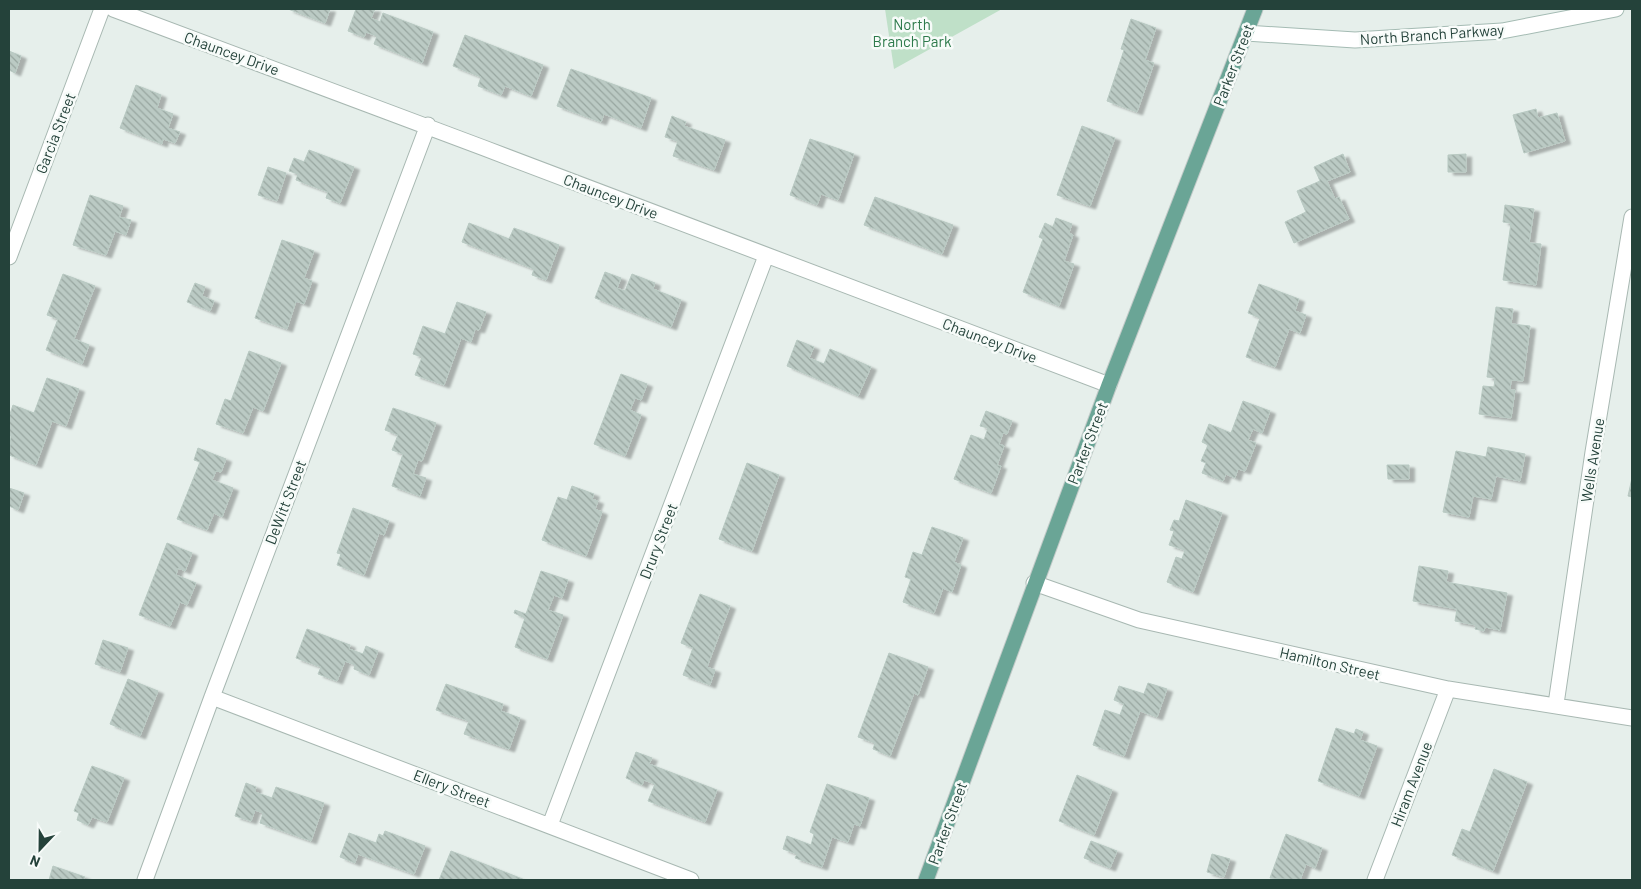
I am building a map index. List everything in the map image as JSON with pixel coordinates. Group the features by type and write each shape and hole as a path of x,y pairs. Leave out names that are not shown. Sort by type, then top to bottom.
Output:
{"main road":[{"name":"Parker Street","path":"926,880 1034,583 1255,9"}],"street":[{"name":"Garcia Street","path":"9,257 102,9"},
{"name":"Chauncey Drive","path":"113,9 428,125 766,256 1109,385"},
{"name":"North Branch Parkway","path":"1246,33 1355,40 1502,31 1616,9"},
{"name":"DeWitt Street","path":"145,880 428,125"},
{"name":"Wells Avenue","path":"1556,704 1593,452 1632,217"},
{"name":"Drury Street","path":"550,825 766,256"},
{"name":"Hamilton Street","path":"1034,583 1139,620 1448,689 1556,704 1632,718"},
{"name":"Hiram Avenue","path":"1374,880 1448,689"},
{"name":"Ellery Street","path":"212,697 691,880"}],"green space":[{"name":"North Branch Park","path":"885,9 1002,9 894,69"}],"building":[{"path":"288,9 330,9 325,23"},
{"path":"356,9 375,9 371,18 380,22 383,13 433,32 422,63 374,44 377,36 366,32 364,37 348,31"},
{"path":"1131,19 1156,28 1145,60 1154,63 1137,112 1107,101 1124,50 1121,49"},
{"path":"465,35 543,65 531,96 505,86 501,95 478,86 481,77 453,66"},
{"path":"9,51 21,56 15,73 9,70"},
{"path":"571,69 651,98 641,128 604,114 601,122 557,106"},
{"path":"136,85 161,95 157,108 173,114 168,128 180,132 175,143 163,139 162,144 120,128"},
{"path":"1536,109 1538,118 1557,113 1565,141 1524,153 1513,115"},
{"path":"672,116 686,122 684,126 725,140 714,170 673,156 678,141 665,137"},
{"path":"1082,126 1115,138 1090,206 1057,195"},
{"path":"810,139 854,154 838,200 821,194 817,205 790,195"},
{"path":"309,150 354,167 340,203 326,198 328,192 296,180 298,174 289,171 294,158 304,162"},
{"path":"1343,154 1350,172 1327,181 1335,199 1339,197 1349,219 1294,243 1285,222 1306,212 1297,191 1320,181 1314,167"},
{"path":"1466,154 1466,172 1448,172 1448,155"},
{"path":"268,167 286,173 277,201 258,195"},
{"path":"90,195 123,206 119,217 131,220 126,235 115,231 106,255 73,245"},
{"path":"875,197 953,225 942,254 864,225"},
{"path":"1505,205 1534,209 1529,243 1541,244 1536,285 1503,280 1511,223 1503,222"},
{"path":"1056,218 1072,224 1069,233 1073,235 1064,261 1074,264 1059,306 1023,292 1043,239 1039,237 1045,223 1053,227"},
{"path":"469,223 509,239 514,228 559,245 546,280 532,275 534,269 462,242"},
{"path":"282,240 314,251 304,278 312,281 304,304 296,301 287,329 255,318"},
{"path":"605,272 621,278 617,288 625,291 632,274 655,283 653,289 681,300 671,327 595,298"},
{"path":"63,274 95,286 74,339 89,345 82,364 46,350 58,319 47,315"},
{"path":"195,283 205,287 202,296 214,301 210,311 187,302"},
{"path":"1259,284 1299,299 1295,311 1306,315 1300,333 1289,329 1275,367 1246,357 1260,318 1248,313"},
{"path":"457,302 486,312 479,330 475,329 471,342 461,338 444,385 415,375 422,357 413,354 423,326 445,334"},
{"path":"1496,307 1513,309 1511,324 1530,326 1523,381 1511,380 1510,390 1515,390 1511,418 1479,414 1483,386 1494,387 1495,378 1487,377"},
{"path":"797,340 814,347 809,358 824,364 830,349 871,367 858,396 787,366"},
{"path":"249,351 281,363 263,411 253,407 243,433 216,424 225,399 231,401"},
{"path":"621,374 647,384 641,400 635,398 630,410 641,415 625,456 594,444"},
{"path":"47,378 79,389 66,426 52,421 36,465 9,455 11,436 9,435 9,417 13,405 34,413"},
{"path":"1243,401 1270,411 1262,433 1253,429 1248,440 1256,443 1245,471 1238,469 1235,478 1226,474 1223,481 1202,473 1206,463 1201,461 1208,445 1202,442 1209,424 1231,433"},
{"path":"393,408 436,423 422,461 418,460 413,474 426,478 420,496 392,486 403,454 392,450 398,435 385,430"},
{"path":"986,411 1012,421 1007,434 1003,433 999,444 1004,446 997,465 1001,466 991,493 954,479 971,435 984,440 988,428 980,426"},
{"path":"1488,447 1525,454 1520,481 1496,476 1491,499 1473,496 1469,517 1443,512 1456,451 1486,457"},
{"path":"198,448 226,459 221,472 216,471 212,480 233,488 222,517 214,513 207,530 177,519 200,462 194,460"},
{"path":"747,463 779,475 752,551 719,539"},
{"path":"1387,465 1409,465 1409,479 1388,479"},
{"path":"1632,478 1632,497 1628,496"},
{"path":"572,486 594,494 592,499 598,501 595,509 602,512 586,556 542,540 558,497 567,500"},
{"path":"9,488 24,493 18,510 9,506"},
{"path":"1186,500 1222,513 1193,592 1167,582 1176,557 1182,559 1185,550 1169,545 1174,531 1170,530 1174,520 1179,521"},
{"path":"353,508 389,521 384,535 379,533 364,575 337,565 341,554 337,553"},
{"path":"932,527 963,538 954,562 961,565 952,592 943,588 934,613 903,602 911,579 905,577 913,552 922,555"},
{"path":"167,543 192,553 185,571 178,568 176,575 196,583 187,605 180,602 170,626 139,615"},
{"path":"1419,566 1448,571 1446,582 1507,593 1500,630 1485,627 1484,631 1475,629 1476,625 1455,621 1457,609 1413,601"},
{"path":"541,571 568,580 562,598 554,595 548,610 563,615 547,659 515,647 525,618 514,613 515,610 526,614"},
{"path":"700,594 730,606 707,667 715,670 710,685 683,675 693,648 681,643"},
{"path":"307,629 350,645 349,649 363,654 366,646 378,651 369,675 354,669 355,665 345,661 337,681 318,674 321,667 296,658"},
{"path":"103,640 128,648 120,672 95,664"},
{"path":"889,653 928,667 918,695 914,693 890,756 873,749 875,743 858,737"},
{"path":"128,679 158,691 140,736 110,724"},
{"path":"1148,683 1167,689 1157,717 1140,711 1124,756 1093,745 1105,710 1120,715 1124,704 1114,700 1119,686 1144,694"},
{"path":"446,684 503,704 501,711 520,718 509,749 464,734 469,721 436,710"},
{"path":"1336,728 1354,734 1356,729 1363,732 1360,740 1377,746 1359,796 1318,781"},
{"path":"636,752 652,758 649,764 717,790 705,822 648,801 655,784 644,780 642,785 626,778"},
{"path":"92,766 124,778 107,822 92,817 88,825 77,820 79,813 74,811"},
{"path":"1494,769 1527,782 1493,871 1452,855 1462,829 1470,832"},
{"path":"1077,775 1112,790 1094,835 1059,821"},
{"path":"246,783 256,787 255,792 272,798 276,787 324,803 311,841 260,823 263,813 255,810 251,821 235,816"},
{"path":"827,784 869,798 860,826 854,824 848,842 832,837 822,867 795,858 797,854 783,849 787,836 811,845 814,834 810,832"},
{"path":"385,831 425,846 414,874 358,854 355,863 340,857 349,833 376,843 379,834 383,836"},
{"path":"1286,834 1322,848 1315,868 1306,864 1300,880 1270,878"},
{"path":"1091,841 1117,851 1110,868 1084,858"},
{"path":"451,851 525,880 439,880"},
{"path":"1212,854 1230,859 1224,877 1207,872"},
{"path":"53,866 85,877 83,880 49,880"}]}
